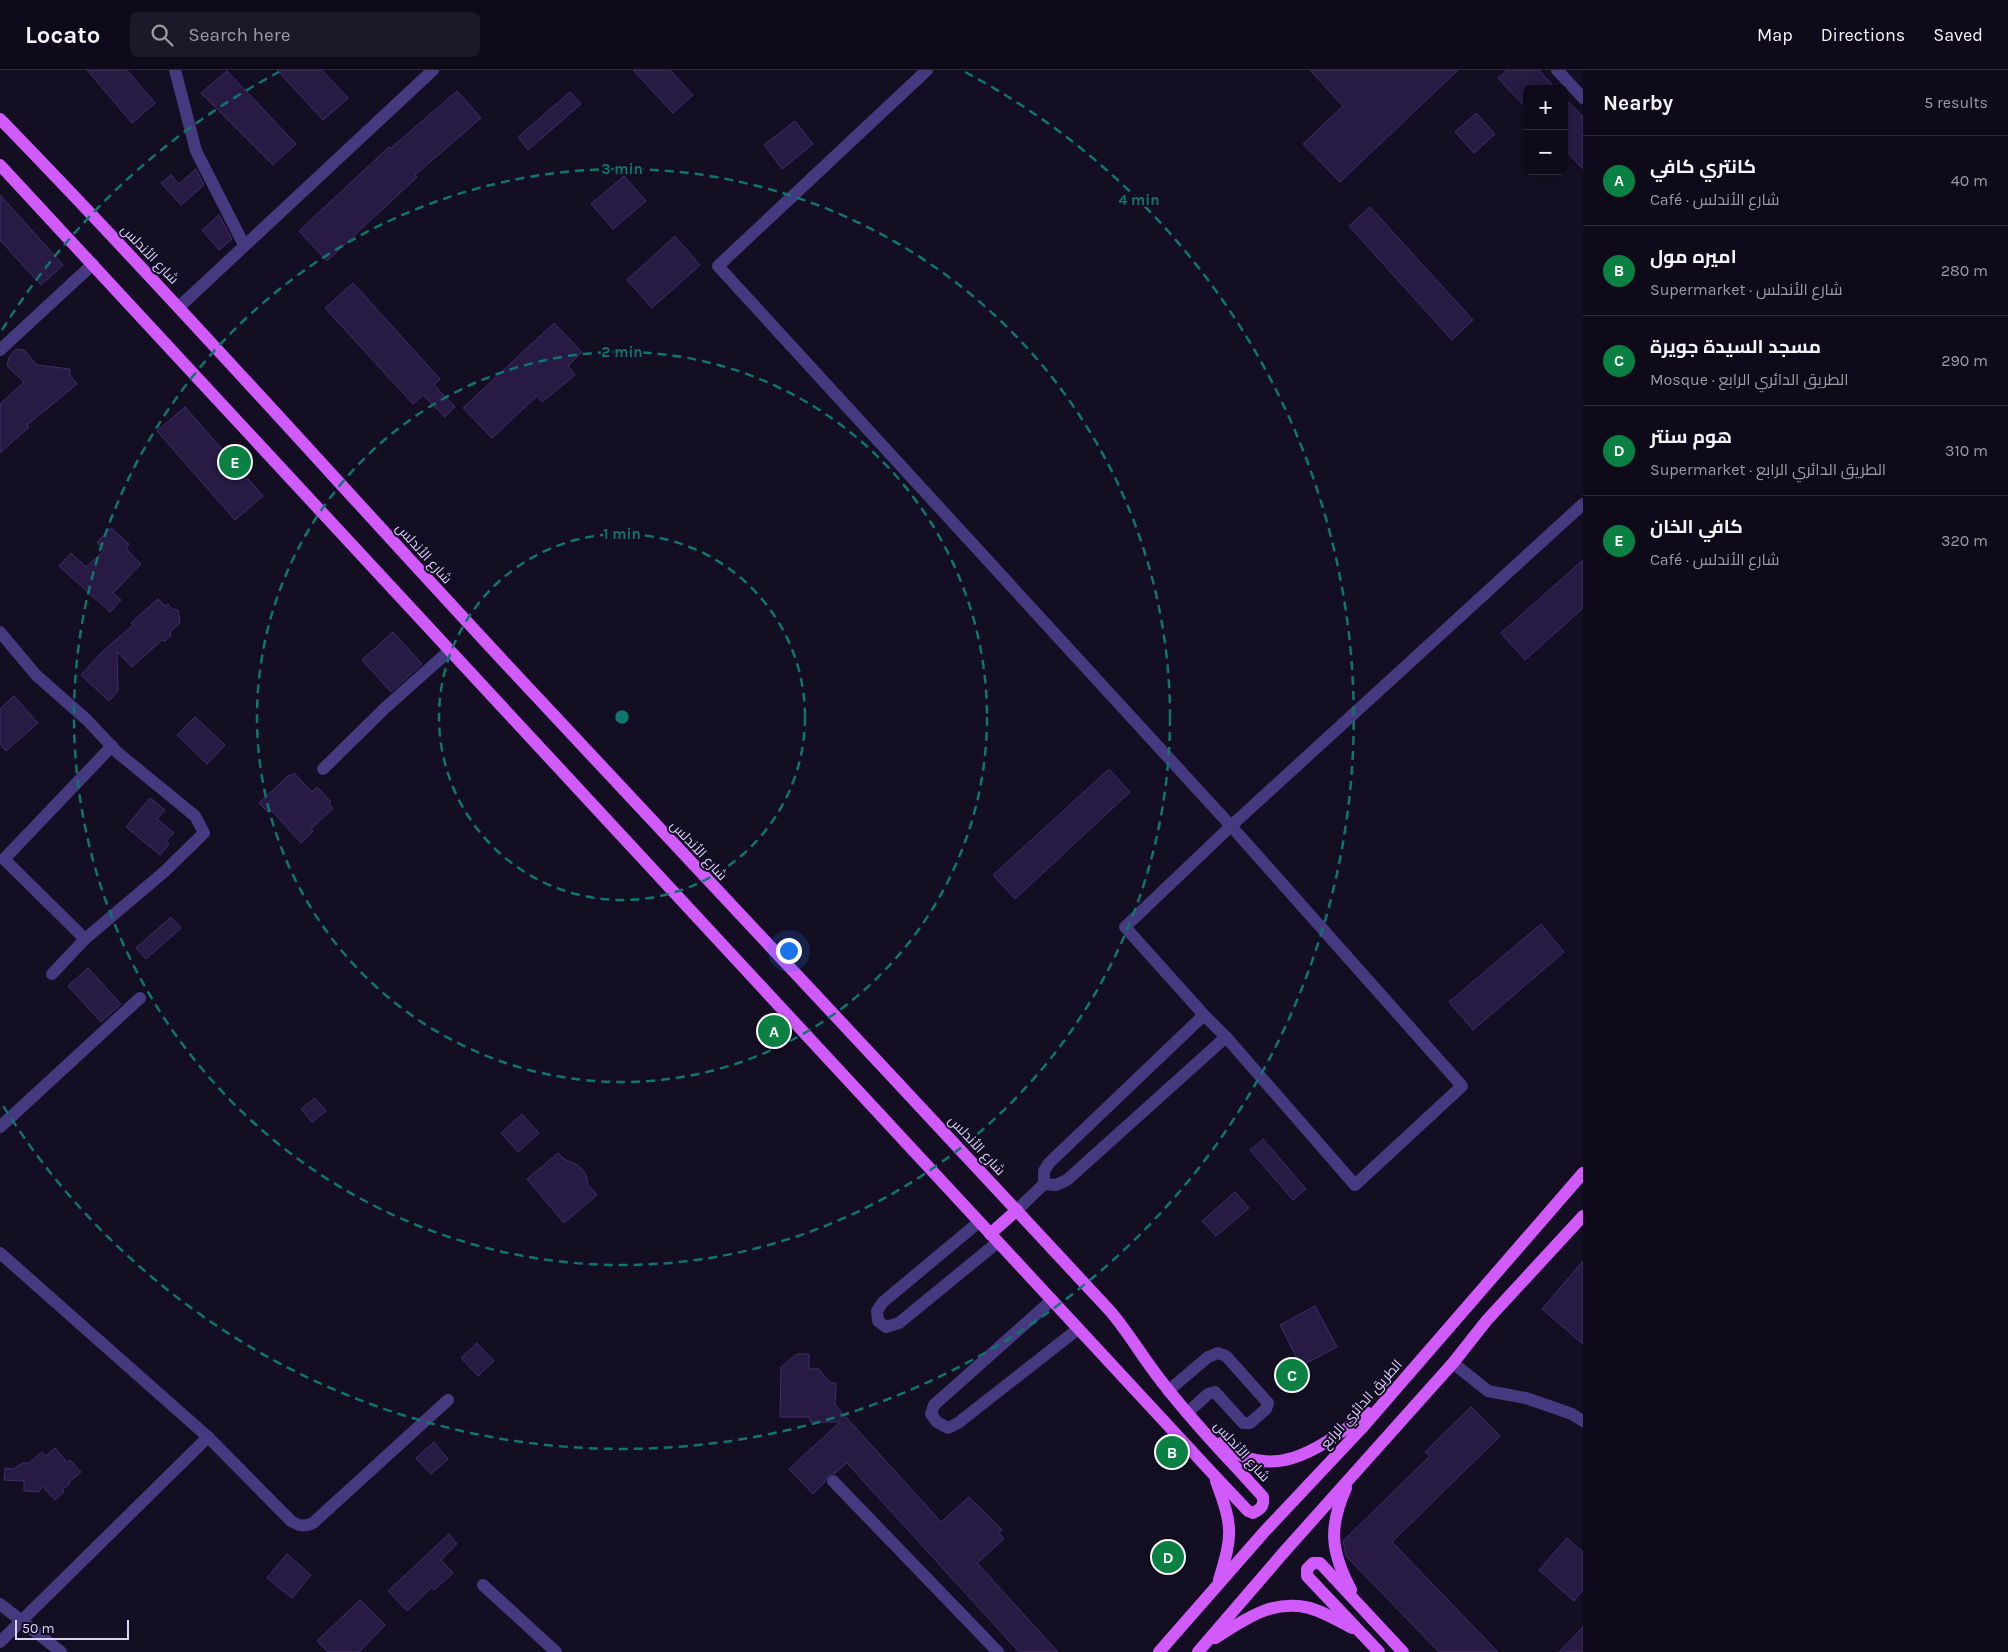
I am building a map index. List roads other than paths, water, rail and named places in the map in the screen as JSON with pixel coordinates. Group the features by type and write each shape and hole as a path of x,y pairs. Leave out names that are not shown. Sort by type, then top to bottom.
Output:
{"main road":[{"name":"شارع الأندلس","path":"0,119 179,307 510,669 1017,1210 1127,1331 1168,1391 1263,1497 1264,1503 1260,1510 1254,1513 1248,1511 1213,1474 0,165"},
{"name":"الطريق الدائري الرابع","path":"1159,1652 1218,1584 1387,1400 1583,1173"},
{"path":"994,1238 1017,1210"},
{"path":"1201,1648 1453,1363 1487,1320 1583,1216"},
{"path":"1199,1426 1228,1449 1244,1457 1262,1461 1281,1461 1315,1450 1387,1400"},
{"path":"1213,1474 1229,1516 1230,1528 1227,1553 1218,1584"},
{"path":"1352,1475 1337,1508 1334,1535 1338,1562 1358,1603"},
{"path":"1379,1652 1307,1576 1307,1569 1313,1563 1320,1563 1403,1652"},
{"path":"1201,1648 1264,1609 1285,1605 1306,1607 1361,1633"}],"street":[{"path":"175,70 196,151 244,245"},
{"path":"179,307 433,70"},
{"path":"927,70 718,266 1231,826 1462,1086 1355,1185 1226,1037 1125,926 1231,826 1583,504"},
{"path":"1557,70 1583,98"},
{"path":"0,350 93,264"},
{"path":"0,632 36,675 87,720 112,746 195,816 204,833 164,872 85,939 52,974"},
{"path":"323,769 385,708 449,651"},
{"path":"85,939 2,861 112,746"},
{"path":"0,1127 140,998"},
{"path":"1017,1210 1044,1184 1044,1171 1049,1163 1204,1015"},
{"path":"1044,1184 1056,1185 1066,1180 1226,1037"},
{"path":"979,1222 882,1302 877,1311 878,1321 886,1327 899,1323 994,1238"},
{"path":"0,1253 208,1437 298,1526 307,1526 313,1523 448,1400"},
{"path":"1052,1300 934,1405 931,1414 937,1422 948,1428 958,1423 1078,1329"},
{"path":"1168,1391 1208,1357 1218,1353 1226,1356 1268,1403 1266,1409 1250,1423 1242,1423 1215,1392 1208,1394 1187,1412"},
{"path":"1453,1363 1488,1391 1526,1398 1572,1414 1583,1420"},
{"path":"0,1642 208,1437"},
{"path":"833,1481 998,1652"},
{"path":"483,1585 556,1652"},
{"path":"0,1604 61,1652"}],"place":[{"name":"كافي الخان","path":"235,462"},
{"name":"كانتري كافي","path":"774,1031"},
{"name":"مسجد السيدة جويرة","path":"1292,1375"},
{"name":"اميره مول","path":"1172,1452"},
{"name":"هوم سنتر","path":"1168,1557"}]}
